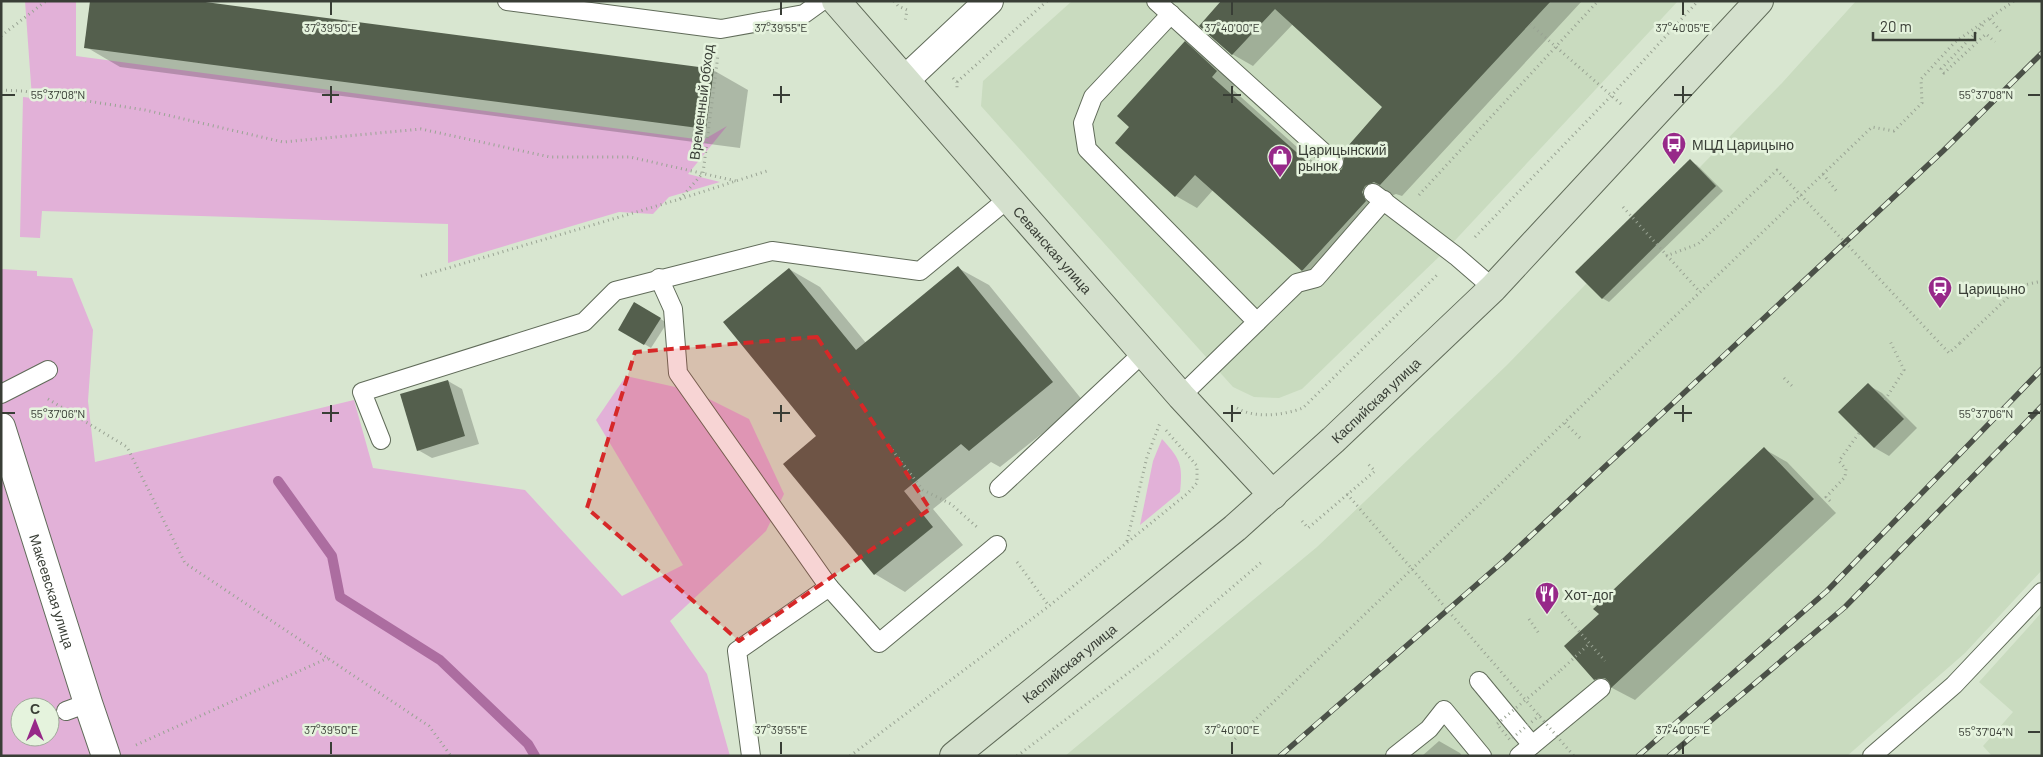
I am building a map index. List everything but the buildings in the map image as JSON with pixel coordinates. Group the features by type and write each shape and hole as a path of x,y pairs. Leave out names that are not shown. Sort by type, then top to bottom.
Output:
{"main road":[{"name":"Севанская улица","path":"836,1 1181,396 1273,496"},
{"name":"Каспийская улица","path":"954,756 1273,496 1493,288 1759,1"}],"street":[{"path":"906,79 989,1"},
{"name":"Макеевская улица","path":"2,428 77,707 119,752"}],"lane":[{"path":"507,1 721,29 804,14 822,1"},
{"path":"1156,1 1334,162"},
{"path":"1170,14 1093,98 1083,123 1087,149 1257,322"},
{"path":"1181,396 1298,283 1316,278 1379,196 1456,256 1493,288"},
{"path":"381,440 362,392 584,322 615,291 659,278 772,251 920,271 1009,198"},
{"path":"659,278 673,309 678,373 829,587 879,643 997,545"},
{"path":"999,488 1144,352"},
{"path":"1,394 48,370"},
{"path":"751,756 737,652 829,587"},
{"path":"1872,756 1954,685 2042,592"},
{"path":"1478,681 1526,750 1601,688"},
{"path":"1395,756 1429,729 1444,710 1482,756"}],"path":[{"path":"1,36 46,1"},
{"path":"894,1 898,6 907,10 905,22"},
{"path":"957,82 1046,1"},
{"path":"1401,213 1598,1"},
{"path":"1254,412 1271,415 1289,413 1303,408 1456,256 1611,96 1698,1"},
{"path":"1235,739 1872,127 1894,131 1922,103 1921,78 1955,42 2014,1"},
{"path":"1990,18 2003,34"},
{"path":"1990,18 1941,69 1944,73 1986,34 1995,42"},
{"path":"1530,24 1611,96"},
{"name":"Временный обход","path":"680,199 703,173 721,29"},
{"path":"1,90 23,91 145,110 283,142 421,129 550,157 630,156 736,181"},
{"path":"421,276 680,199 770,170"},
{"path":"1666,256 1698,244 1777,170 1949,353 2020,286 2042,281"},
{"path":"1823,174 1838,193"},
{"path":"1623,207 1700,292"},
{"path":"1885,400 1904,370 1890,341"},
{"path":"1784,378 1794,388"},
{"path":"73,414 127,447 185,563 429,726 451,756"},
{"path":"1127,541 1146,457 1160,423"},
{"path":"1565,423 1582,440"},
{"path":"1830,501 1826,497 1845,476 1846,469 1839,460 1859,433"},
{"path":"889,446 923,490 952,504 970,521"},
{"path":"1302,521 1308,528 1375,471 1368,464"},
{"path":"850,756 1049,606 1188,493 1197,483 1196,466"},
{"path":"1347,494 1574,756"},
{"path":"1017,756 1159,650 1263,561"},
{"path":"1562,612 1617,673 1601,688"},
{"path":"1528,619 1540,635"},
{"path":"1540,715 1510,740 1497,724 1590,644"},
{"path":"119,752 328,658"}],"highlighted area":[{"path":"817,337 930,509 739,641 587,508 635,352"}],"shaded area":[{"path":"25,1 76,1 76,56 703,140 727,126 688,174 720,182 669,197 653,214 619,212 448,263 448,224 42,211 40,238 20,237 23,97 32,98"},
{"name":"Царицынский рынок","path":"1072,1 1678,1 1446,250 1302,389 1279,398 1254,397 1233,387 981,106 983,81"},
{"name":"Царицыно","path":"1856,1 2042,1 2042,570 1965,653 1847,756 1065,756 1317,547 1507,365 1782,83"},
{"path":"1,269 37,271 37,276 72,278 93,330 88,401 95,462 354,400 373,468 525,490 622,596 683,565 596,420 626,376 693,391 749,419 784,494 766,531 670,621 707,674 730,756 1,756"},
{"path":"1162,439 1179,462 1181,475 1180,492 1140,525 1153,461"},
{"path":"2042,612 2042,756 1992,756 1983,746 2013,712 1979,682"}],"waterway":[{"path":"278,481 332,556 340,597 440,660 528,744 535,756"}],"railway":[{"path":"1280,756 1506,559 1943,151 2042,53"},
{"path":"1638,756 1827,591 2042,369"},
{"path":"1669,756 1845,607 2042,406"}],"place":[{"name":"МЦД Царицыно","path":"1674,165"},
{"name":"Царицынский рынок","path":"1280,178"},
{"name":"Царицыно","path":"1940,309"},
{"name":"Хот-дог","path":"1547,615"}]}
